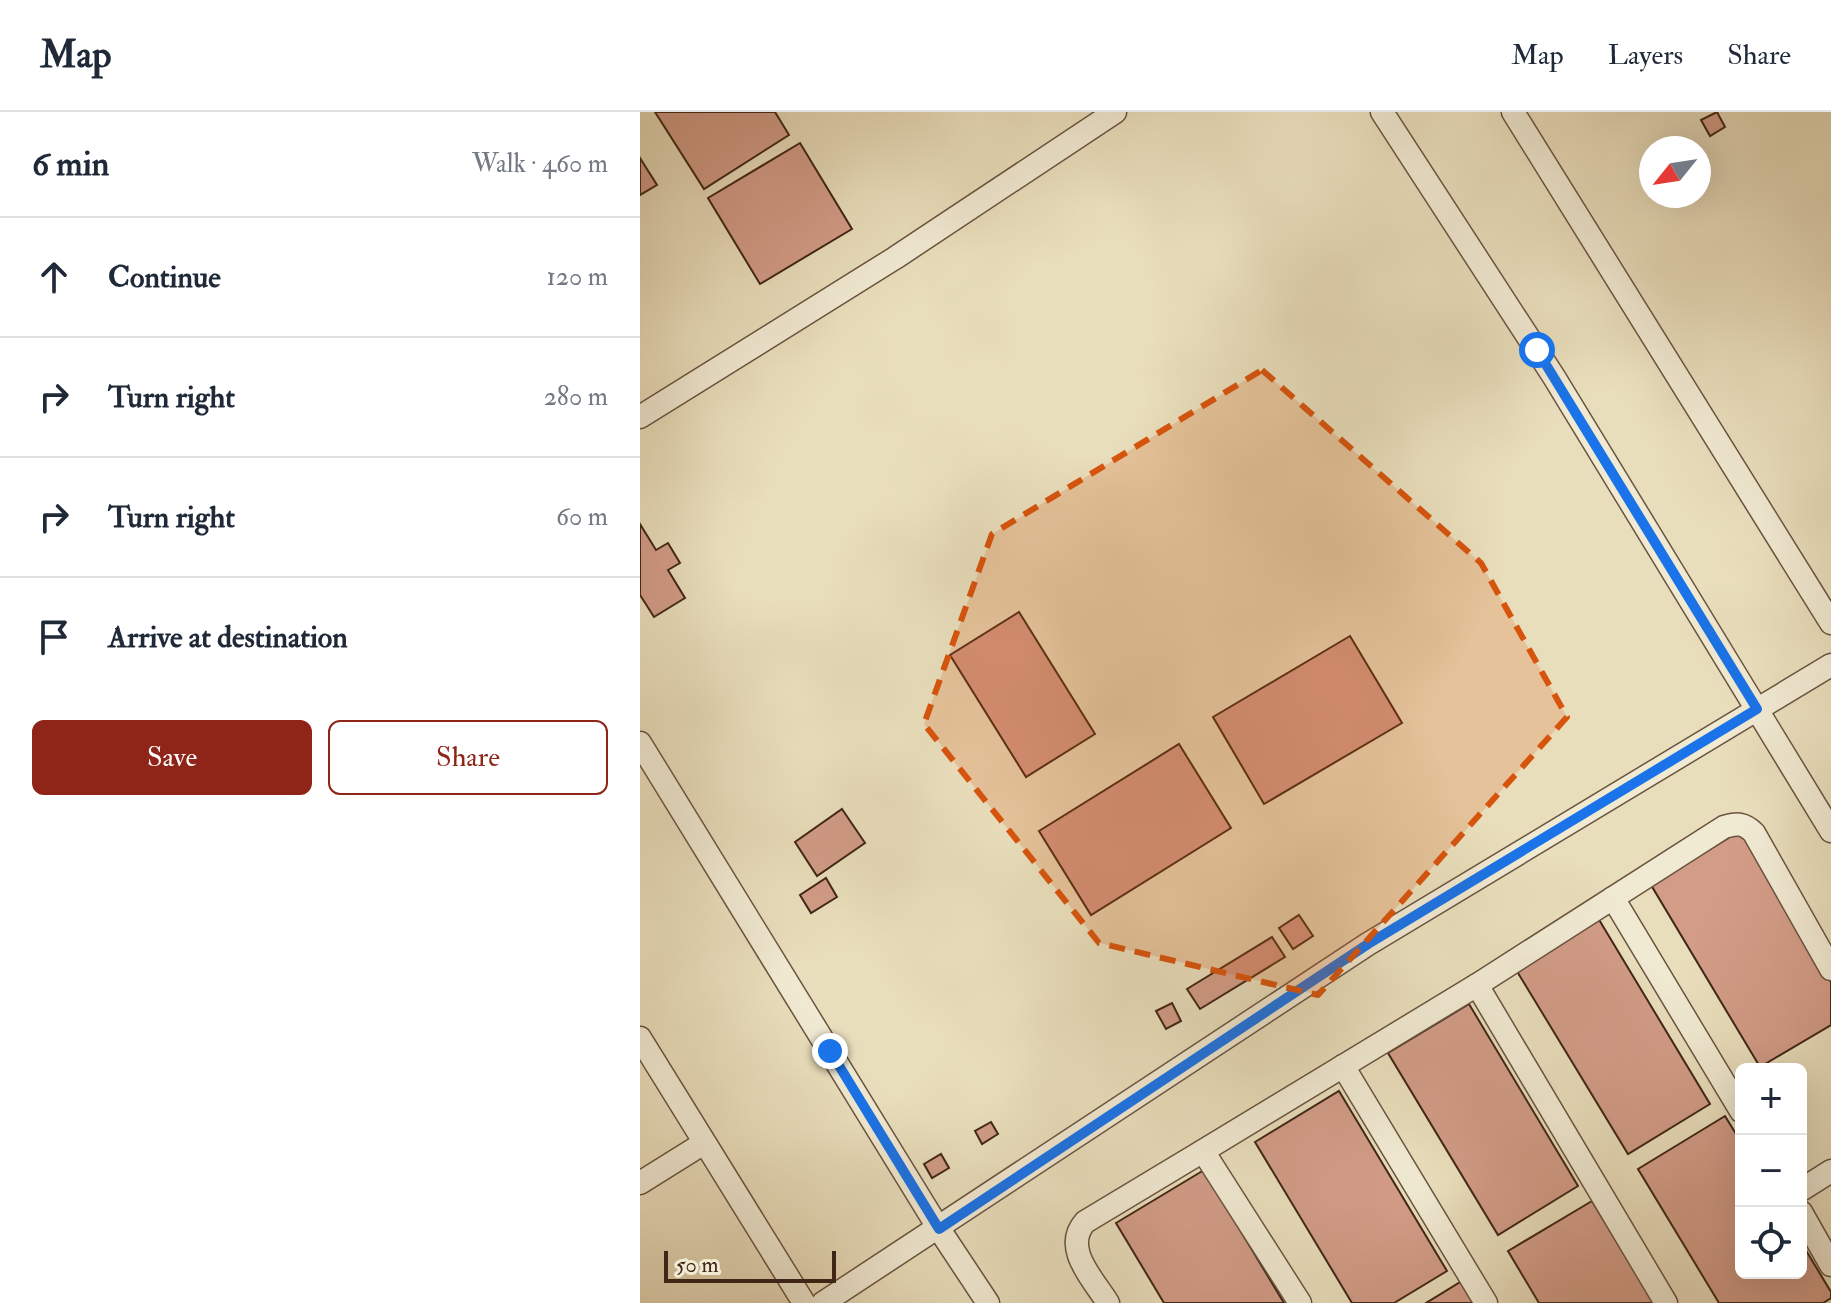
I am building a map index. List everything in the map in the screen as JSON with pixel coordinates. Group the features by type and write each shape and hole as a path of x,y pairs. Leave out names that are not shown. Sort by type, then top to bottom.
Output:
{"street":[{"path":"640,417 895,258 1115,112"},
{"path":"1382,112 1554,377 1831,831"},
{"path":"1513,112 1831,623"},
{"path":"823,1303 1368,944 1831,665"},
{"path":"640,743 939,1229 988,1303"},
{"path":"1108,1303 1077,1254 1075,1240 1085,1222 1477,985 1724,827 1736,823 1754,833 1831,969"},
{"path":"1613,898 1735,1101"},
{"path":"1477,985 1666,1303"},
{"path":"640,1038 804,1303"},
{"path":"1343,1066 1486,1303"},
{"path":"640,1183 704,1143"},
{"path":"1203,1151 1300,1303"},
{"path":"1807,1186 1831,1171"},
{"path":"1807,1223 1831,1265"}],"highlighted area":[{"path":"1262,370 1481,563 1567,717 1318,995 1099,943 924,724 992,534"}],"building":[{"path":"655,112 775,112 789,135 704,189"},
{"path":"1717,112 1725,127 1710,136 1701,120"},
{"path":"800,143 852,229 760,284 708,198"},
{"path":"640,158 657,185 640,195"},
{"path":"640,524 656,550 668,543 680,563 668,570 685,598 654,617 640,595"},
{"path":"1019,612 1095,734 1026,777 950,655"},
{"path":"1350,636 1402,723 1264,804 1213,717"},
{"path":"1179,744 1231,828 1091,915 1039,831"},
{"path":"842,809 865,843 817,876 795,842"},
{"path":"1740,831 1831,982 1831,1025 1767,1063 1758,1063 1651,885"},
{"path":"826,878 837,897 811,913 800,895"},
{"path":"1299,915 1313,936 1293,949 1279,928"},
{"path":"1598,918 1710,1104 1628,1154 1515,968"},
{"path":"1272,937 1285,957 1200,1009 1187,989"},
{"path":"1172,1003 1181,1021 1166,1029 1156,1011"},
{"path":"1469,1004 1578,1186 1498,1235 1388,1053"},
{"path":"1339,1091 1447,1271 1394,1303 1352,1303 1255,1142"},
{"path":"1725,1116 1735,1132 1735,1279 1807,1279 1807,1252 1831,1292 1831,1298 1823,1303 1719,1303 1638,1169"},
{"path":"991,1122 998,1134 982,1144 975,1131"},
{"path":"941,1154 949,1168 932,1178 924,1164"},
{"path":"1204,1170 1284,1303 1164,1303 1116,1223"},
{"path":"1592,1201 1654,1303 1539,1303 1508,1251"},
{"path":"1462,1281 1475,1303 1426,1303"}],"route":[{"path":"830,1051 939,1229 1368,944 1757,709 1537,350"}]}
